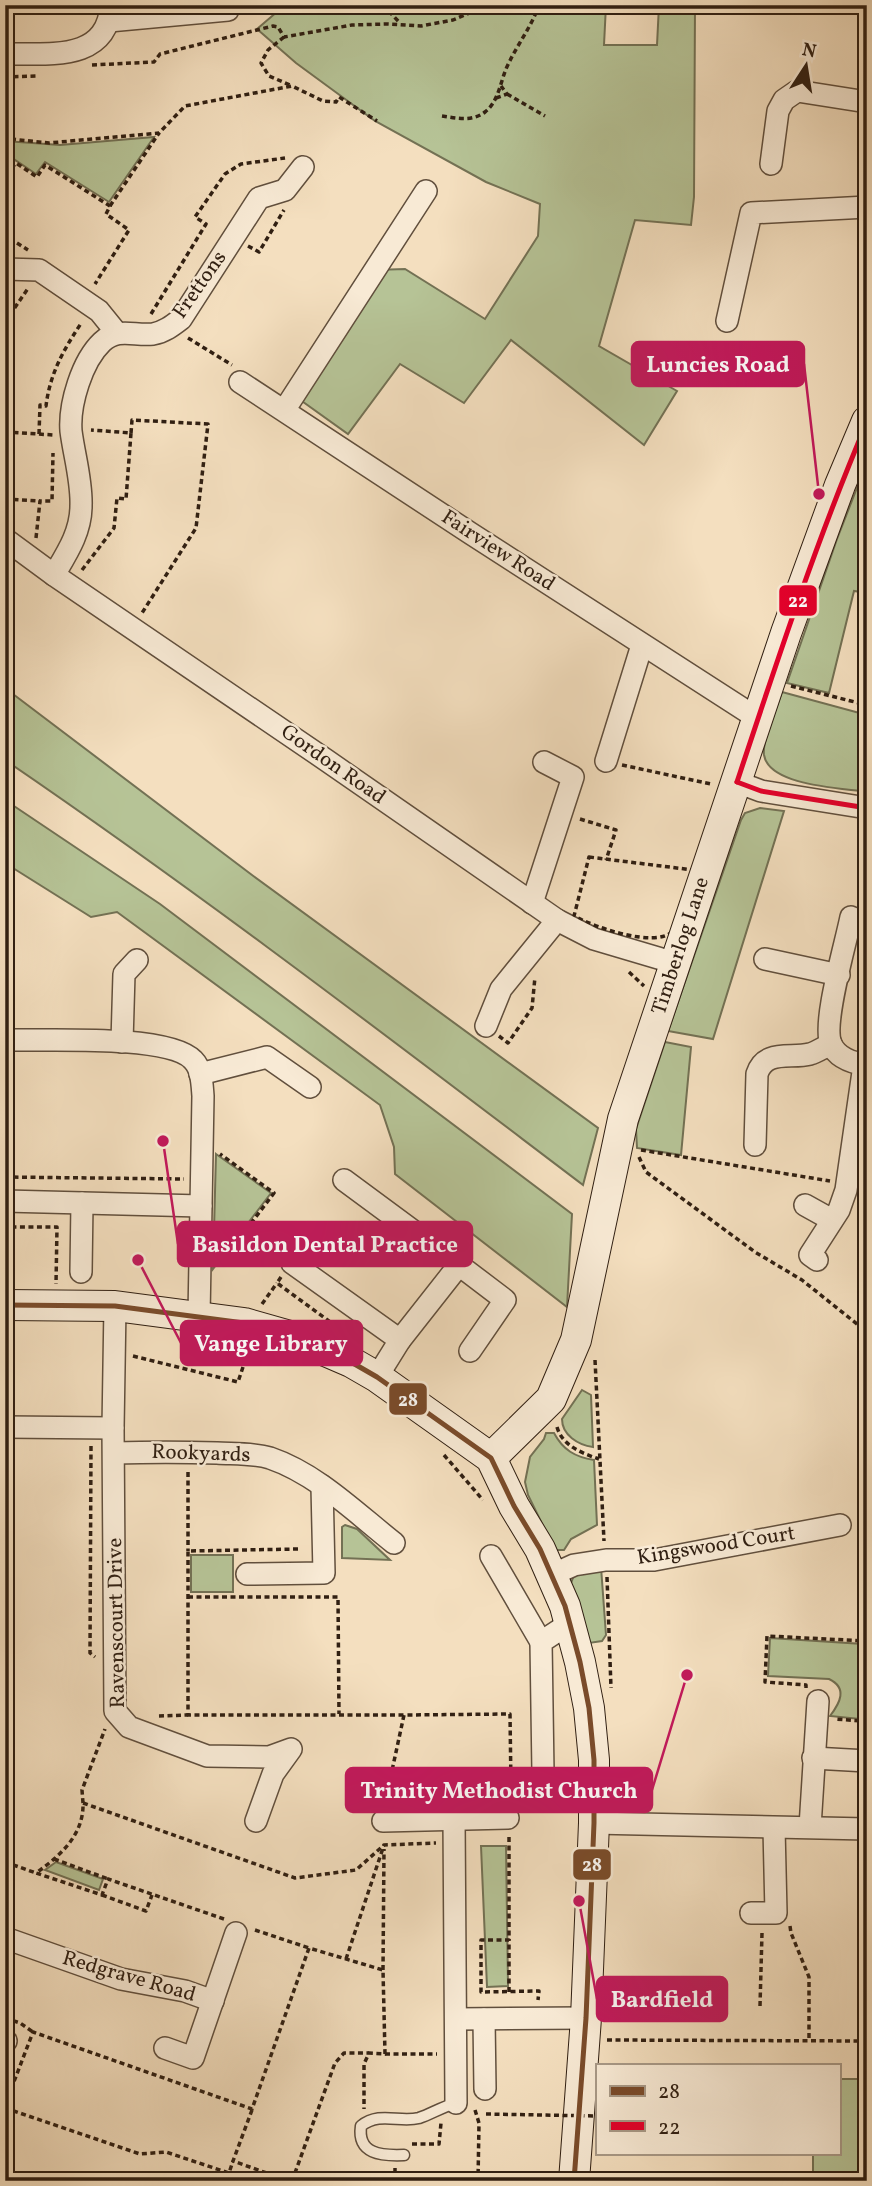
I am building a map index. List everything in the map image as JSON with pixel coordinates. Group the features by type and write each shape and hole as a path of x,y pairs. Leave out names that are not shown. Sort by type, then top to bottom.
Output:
{"main road":[{"name":"Timberlog Lane","path":"491,1458 551,1399 576,1340 623,1119 675,963 729,784 757,718 835,498 867,421"},
{"path":"5,1305 115,1306 158,1314 199,1316 244,1323 293,1337 351,1362 377,1377 491,1458 552,1575 570,1623 589,1708 594,1760 592,2029 574,2181"}],"street":[{"path":"6,54 67,52 80,49 100,38 110,13 228,10"},
{"path":"771,164 778,111 790,95 797,91 813,92 867,102"},
{"name":"Frettons","path":"116,332 154,334 181,319 259,198 285,190 303,167"},
{"path":"285,409 426,191"},
{"path":"727,321 751,213 867,207"},
{"path":"5,269 39,270 99,311 116,332 102,342 85,364 75,393 71,427 81,505 79,525 72,546 54,575"},
{"name":"Fairview Road","path":"238,374 285,409 757,718"},
{"name":"Gordon Road","path":"5,538 54,575 557,920 594,939 675,963"},
{"path":"606,761 642,645"},
{"path":"532,903 573,777 544,762"},
{"path":"729,784 867,808"},
{"path":"817,1260 810,1255 832,1220 846,1190 866,1065 842,1057 831,1044 829,1017 851,917"},
{"path":"486,1026 501,989 557,920"},
{"path":"765,959 839,975"},
{"path":"122,1042 124,974 137,960"},
{"path":"5,1040 122,1042 184,1052 195,1062 200,1074 203,1096 199,1316"},
{"path":"755,1145 759,1067 765,1060 775,1056 810,1054 831,1044"},
{"path":"200,1074 267,1057 310,1087"},
{"path":"344,1180 505,1300 470,1351"},
{"path":"5,1201 201,1206"},
{"path":"81,1272 82,1203"},
{"path":"805,1205 832,1220"},
{"path":"292,1263 400,1340"},
{"path":"377,1377 400,1340 459,1265"},
{"name":"Ravenscourt Drive","path":"115,1306 113,1428 116,1711 129,1727 207,1756 269,1757 291,1749 273,1774 256,1821"},
{"path":"5,1427 113,1428"},
{"name":"Rookyards","path":"114,1453 245,1454 269,1458 295,1469 322,1486 394,1544"},
{"path":"247,1574 324,1573 322,1486"},
{"name":"Kingswood Court","path":"552,1575 574,1565 606,1560 654,1560 840,1525"},
{"path":"491,1556 541,1642 539,1780"},
{"path":"541,1642 570,1623"},
{"path":"810,1827 818,1706"},
{"path":"813,1758 867,1761"},
{"path":"383,1818 508,1818"},
{"path":"454,1819 450,1842 461,2111"},
{"path":"594,1823 867,1829"},
{"path":"751,1913 776,1913 774,1828"},
{"path":"165,2048 193,2058 238,1927"},
{"name":"Redgrave Road","path":"5,1938 121,1979 185,1991 213,2001"},
{"path":"457,2019 592,2029"},
{"path":"484,2019 485,2089"}],"lane":[{"path":"405,2150 372,2152 364,2146 359,2137 361,2126 370,2118 419,2118 438,2108 461,2111"}],"path":[{"path":"383,5 401,25"},
{"path":"377,121 339,97 336,102 323,101 269,76 261,63 268,50 284,37 331,27 387,23 421,26 435,24 488,5"},
{"path":"442,116 467,119 484,113 496,98 506,68 532,25 539,5"},
{"path":"89,61 92,66 154,61 160,54 273,26 278,27 284,37"},
{"path":"5,77 48,75"},
{"path":"500,85 507,94 545,116"},
{"path":"89,293 129,230 106,214 159,133 186,106 292,86"},
{"path":"496,98 507,94"},
{"path":"5,100 12,108 7,139 49,143 159,133"},
{"path":"146,322 206,224 195,217 225,174 241,164 296,157 303,167"},
{"path":"5,164 12,169 16,163 37,177 45,165 110,206"},
{"path":"243,242 259,253 287,205"},
{"path":"17,243 33,254"},
{"path":"5,322 7,314 34,279"},
{"path":"39,434 40,405 46,405 55,367 66,345 87,316"},
{"path":"180,334 238,374"},
{"path":"81,578 83,568 114,528 117,498 126,499 132,420 208,424 197,528 137,621"},
{"path":"91,430 131,433"},
{"path":"5,432 54,435"},
{"path":"5,499 52,501 54,448"},
{"path":"36,544 40,501"},
{"path":"781,684 867,705"},
{"path":"606,761 729,784"},
{"path":"568,816 616,830 607,859"},
{"path":"589,858 607,859 693,870 673,931 668,936 654,938 605,930 574,916 589,858"},
{"path":"486,1026 508,1043 532,1008 536,967"},
{"path":"621,967 632,973 648,992"},
{"path":"213,1149 274,1193 218,1266"},
{"path":"838,1182 635,1149 646,1172 755,1252 802,1280 867,1332"},
{"path":"5,1177 190,1179 189,1188 176,1191 176,1205"},
{"path":"5,1222 10,1227 57,1227 56,1294"},
{"path":"256,1312 277,1283"},
{"path":"127,1355 238,1382 251,1344"},
{"path":"594,1351 611,1690"},
{"path":"91,1437 90,1653 97,1659"},
{"path":"444,1455 486,1503"},
{"path":"188,1460 188,1715"},
{"path":"188,1551 298,1549"},
{"path":"188,1597 338,1597 339,1715"},
{"path":"767,1636 866,1641 862,1721 818,1706 806,1685 765,1682 767,1636"},
{"path":"154,1716 510,1714 511,1787"},
{"path":"383,1818 404,1715"},
{"path":"509,1992 508,1788 539,1780"},
{"path":"36,1873 54,1859 74,1837 84,1816 83,1804 295,1878 356,1870 384,1844 450,1842"},
{"path":"346,1959 384,1844"},
{"path":"384,1844 385,2054"},
{"path":"54,1859 238,1927 383,1970"},
{"path":"5,1862 146,1911 152,1894"},
{"path":"102,1895 107,1879"},
{"path":"790,1922 791,1933 809,1977 809,2040"},
{"path":"760,2006 762,1933 771,1933"},
{"path":"781,1933 791,1933"},
{"path":"509,1940 481,1940 481,1992 538,1991 538,2004"},
{"path":"33,2032 5,2107 140,2154 166,2151 229,2173 309,1948"},
{"path":"5,2018 20,2023 33,2032 253,2109"},
{"path":"592,2029 867,2041"},
{"path":"233,2161 290,2181 335,2063 344,2053 444,2054"},
{"path":"369,2053 364,2064 364,2109 370,2118"},
{"path":"405,2150 439,2144 440,2124 461,2111 483,2104 486,2114 595,2114 593,2123"},
{"path":"461,2111 479,2123 478,2181"},
{"path":"567,2125 568,2112"},
{"path":"5,2173 24,2181"}],"green space":[{"path":"285,5 606,5 604,45 657,45 659,5 695,5 694,197 691,225 635,220 599,346 677,391 644,445 511,340 464,403 400,364 348,434 299,399 375,270 405,269 485,319 538,236 540,204 486,182 375,121 296,63 257,29"},
{"path":"154,137 109,202 45,162 36,174 15,160 11,166 5,162 5,141 60,145"},
{"path":"867,462 867,593 854,591 829,693 787,683 837,539"},
{"path":"5,688 252,875 598,1128 583,1185 225,916 5,760"},
{"path":"782,692 867,715 867,792 808,784 779,773 769,765 764,755 765,741"},
{"path":"5,800 160,904 572,1214 567,1307 395,1174 394,1147 380,1105 117,912 91,917 5,863"},
{"path":"760,808 784,811 713,1039 668,1031 741,820 745,813"},
{"path":"665,1042 691,1047 681,1155 637,1148 636,1129"},
{"path":"216,1154 271,1193 213,1269"},
{"path":"582,1390 591,1395 593,1447 572,1438 563,1425 562,1419"},
{"path":"546,1433 554,1433 570,1452 594,1460 597,1525 571,1539 564,1550 555,1550 528,1495 525,1482 530,1457"},
{"path":"345,1525 357,1529 390,1560 342,1558 342,1527"},
{"path":"191,1555 233,1555 233,1592 191,1592"},
{"path":"601,1567 606,1635 602,1641 589,1643 570,1586 574,1575"},
{"path":"770,1638 863,1644 860,1719 830,1716 839,1701 840,1691 829,1679 768,1676"},
{"path":"481,1846 506,1846 508,1986 487,1987"},
{"path":"56,1862 103,1879 99,1890 45,1870"},
{"path":"840,2079 867,2079 867,2181 813,2181 813,2154 840,2154"}],"transit line":[{"name":"22","path":"737,782 814,555 867,422"},
{"name":"22","path":"737,782 761,791 867,808"},
{"name":"28","path":"5,1305 115,1306 244,1323 293,1337 351,1362 377,1377 491,1458 514,1506 540,1549 565,1606 589,1708 594,1760 594,1823 586,2018 574,2181"}],"place":[{"name":"Luncies Road","path":"819,494"},
{"name":"Basildon Dental Practice","path":"163,1141"},
{"name":"Vange Library","path":"138,1260"},
{"name":"Trinity Methodist Church","path":"687,1675"},
{"name":"Bardfield","path":"579,1901"}]}
